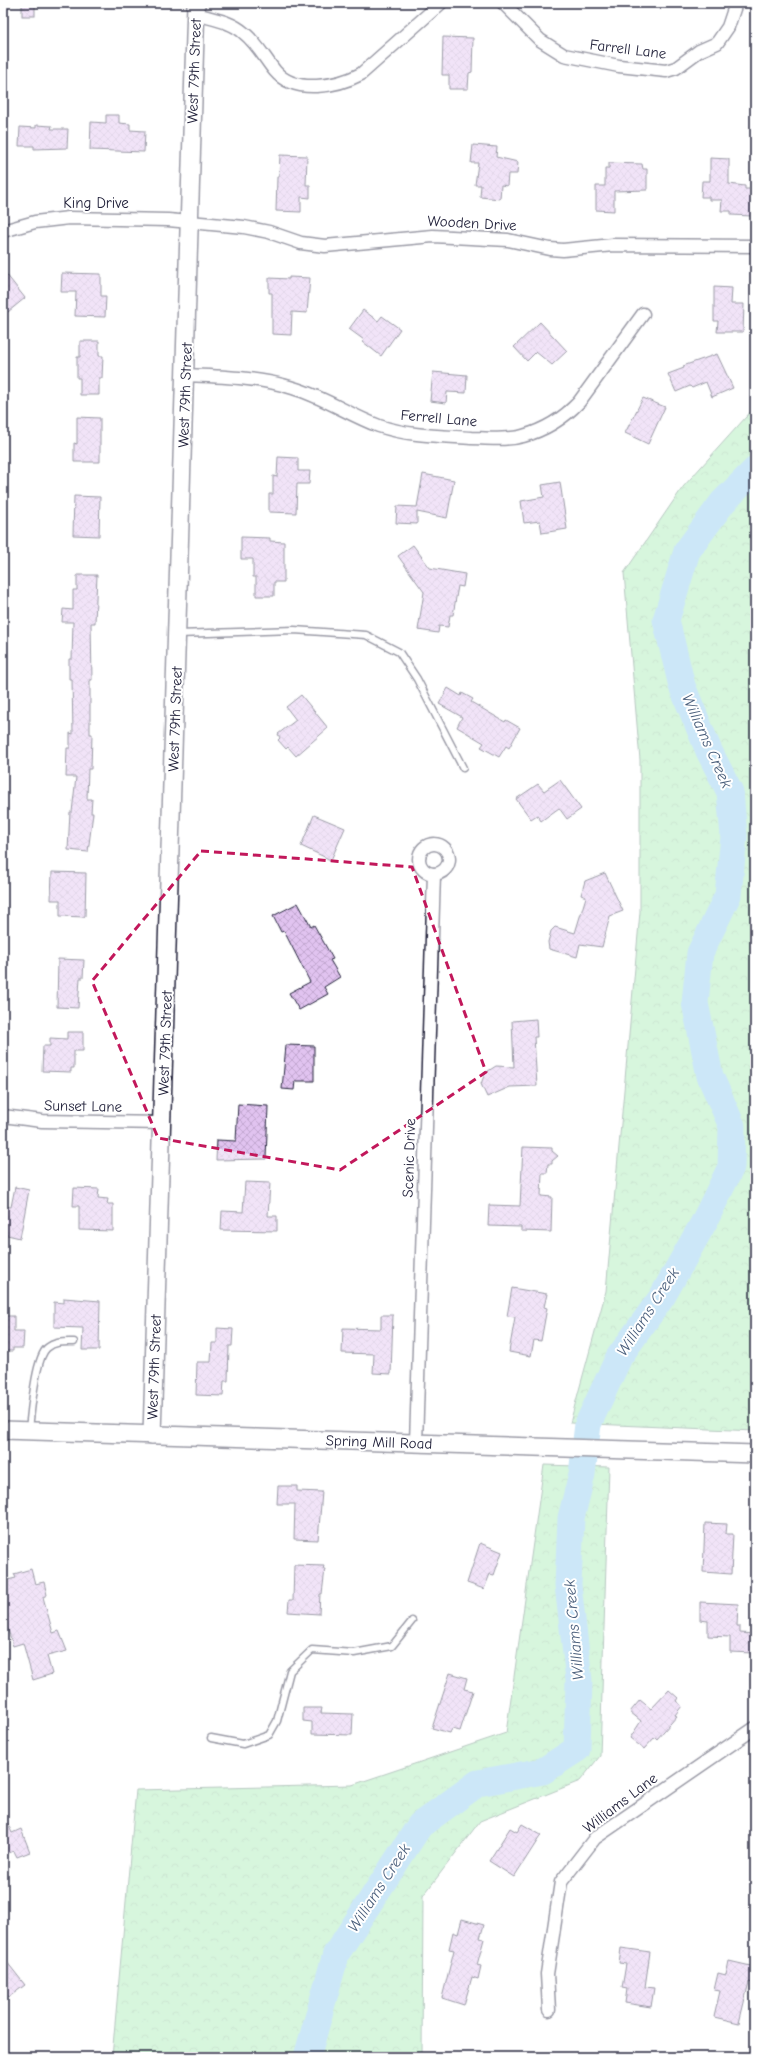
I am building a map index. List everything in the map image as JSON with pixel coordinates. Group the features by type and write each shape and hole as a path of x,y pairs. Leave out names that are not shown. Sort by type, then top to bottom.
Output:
{"main road":[{"name":"West 79th Street","path":"152,1435 178,634 196,8"},
{"name":"Spring Mill Road","path":"3,1430 755,1454"}],"street":[{"path":"196,8 234,25 244,33 276,72 285,80 294,84 317,86 349,80 361,74 441,3"},
{"name":"Farrell Lane","path":"503,3 540,40 564,55 620,66 666,71 676,68 699,51 717,43 728,27 736,3"},
{"name":"King Drive","path":"3,232 35,222 69,218 168,220 190,223"},
{"name":"Wooden Drive","path":"190,223 255,229 301,243 325,246 433,236 513,240 550,249 563,250 613,245 755,246"},
{"name":"Ferrell Lane","path":"185,375 252,379 280,384 320,397 377,425 413,434 500,439 515,438 541,430 570,412 579,402 643,314"},
{"name":"Scenic Drive","path":"416,1443 434,874"},
{"name":"Sunset Lane","path":"3,1116 42,1121 162,1123"},
{"name":"Williams Lane","path":"549,2010 547,1974 561,1882 595,1838 755,1728"}],"lane":[{"path":"178,634 294,630 366,635 400,652 417,679 463,768"},
{"path":"29,1431 40,1360 46,1348 58,1342 74,1342"},
{"path":"211,1738 243,1744 269,1735 277,1721 290,1672 312,1650 354,1653 392,1646 412,1622"}],"highlighted area":[{"path":"201,851 412,867 486,1072 340,1170 158,1138 92,981"}],"green space":[{"path":"755,407 755,1431 570,1423 606,1291 640,912 640,760 624,573 683,487"},
{"path":"544,1465 609,1467 600,1756 580,1781 480,1821 423,1896 422,2057 112,2057 136,1790 352,1785 506,1733"}],"building":[{"path":"22,3 35,3 35,16 22,16"},
{"path":"443,37 473,38 472,72 469,73 468,89 449,89 449,75 442,75"},
{"path":"106,115 119,115 119,123 130,124 130,130 145,131 144,152 90,150 91,122 106,123"},
{"path":"36,125 52,126 51,129 68,129 67,148 34,149 34,146 19,146 20,127 36,128"},
{"path":"473,145 497,147 496,157 518,162 517,174 508,174 507,186 501,185 500,199 480,197 481,185 475,185 478,163 471,163"},
{"path":"280,155 307,156 306,185 310,185 310,198 301,197 301,212 276,211 277,177 279,177"},
{"path":"710,158 729,159 729,184 745,186 745,189 755,189 755,212 752,212 752,216 731,215 731,211 721,211 722,200 709,200 709,197 701,197 702,181 710,181"},
{"path":"609,163 642,164 643,169 647,169 647,190 614,191 614,211 596,210 596,186 605,186 605,168 609,168"},
{"path":"3,270 25,298 3,316"},
{"path":"62,273 101,274 101,296 106,296 105,317 75,316 76,292 61,292"},
{"path":"289,277 310,278 307,313 292,312 291,335 272,334 272,293 269,293 269,278 289,279"},
{"path":"714,287 732,288 731,304 744,304 743,332 717,332 718,321 714,321"},
{"path":"363,310 378,321 382,316 400,329 381,356 363,342 364,340 349,329"},
{"path":"540,322 567,351 552,365 536,352 527,361 514,347"},
{"path":"80,341 99,341 99,356 103,356 102,378 99,378 99,395 80,395 80,378 77,378 77,357 80,357"},
{"path":"717,354 733,388 712,397 706,382 692,388 690,386 676,392 668,374 684,368 683,366"},
{"path":"433,372 467,375 466,393 447,392 446,403 430,401"},
{"path":"643,398 665,407 648,444 625,433"},
{"path":"77,417 100,418 100,462 74,462 74,443 77,444"},
{"path":"278,457 298,458 298,471 310,471 309,484 297,484 296,513 269,512 269,494 273,494 273,476 277,477"},
{"path":"423,474 454,480 447,518 417,512 417,524 396,523 397,506 417,507"},
{"path":"560,482 567,529 542,533 540,521 524,523 521,501 544,497 542,485"},
{"path":"74,496 100,497 99,536 73,535"},
{"path":"241,537 270,538 270,541 284,542 284,582 274,582 274,596 256,596 256,577 253,577 253,559 241,559"},
{"path":"413,545 430,568 465,574 463,587 458,586 453,615 450,615 448,627 439,626 438,633 418,630 424,592 398,556"},
{"path":"77,575 97,575 95,623 91,623 92,680 90,680 90,734 92,734 91,769 88,769 87,799 92,799 91,813 93,813 88,852 68,850 70,812 72,812 76,777 66,777 67,748 70,748 70,733 73,734 72,679 69,679 69,659 72,659 73,622 62,622 63,609 73,610 73,590 77,590"},
{"path":"448,688 461,696 462,693 473,699 471,702 505,722 506,720 520,728 509,748 506,746 499,757 481,747 484,743 457,727 462,717 439,704"},
{"path":"301,695 328,728 296,756 288,747 286,749 278,740 280,738 278,734 296,720 286,707"},
{"path":"560,780 581,809 567,819 559,808 541,821 537,815 531,819 516,799 538,784 544,791"},
{"path":"314,815 345,828 331,860 301,846"},
{"path":"52,872 86,873 85,917 60,916 60,900 51,900"},
{"path":"605,873 623,911 610,916 602,947 580,944 577,957 549,949 548,942 551,931 555,927 575,933 586,897 581,895 585,881"},
{"path":"298,903 311,927 314,925 333,959 330,960 340,977 324,987 328,994 299,1010 289,993 310,982 284,931 281,932 273,916"},
{"path":"58,959 84,960 83,978 80,978 78,1008 57,1007"},
{"path":"536,1019 537,1037 534,1037 537,1086 510,1087 487,1097 481,1084 485,1073 496,1066 514,1067 512,1021"},
{"path":"67,1032 83,1032 83,1051 74,1051 74,1068 71,1068 71,1072 42,1071 43,1046 50,1046 50,1038 67,1039"},
{"path":"286,1045 314,1046 314,1081 295,1081 294,1090 282,1089"},
{"path":"238,1104 268,1106 266,1159 216,1160 217,1140 236,1141"},
{"path":"523,1147 552,1148 552,1151 558,1156 552,1161 552,1164 548,1164 547,1173 542,1173 541,1196 552,1197 551,1232 521,1231 521,1227 488,1226 489,1205 520,1206"},
{"path":"245,1182 270,1183 268,1216 277,1216 277,1231 221,1230 222,1211 243,1212"},
{"path":"15,1187 29,1190 20,1238 3,1234 3,1206 11,1207"},
{"path":"74,1188 99,1189 98,1198 108,1199 107,1204 113,1204 113,1231 79,1230 79,1206 73,1206"},
{"path":"512,1288 547,1294 544,1307 547,1308 541,1341 534,1340 531,1356 509,1352 515,1317 507,1316"},
{"path":"64,1298 100,1301 99,1350 82,1350 83,1328 54,1327 54,1302 64,1303"},
{"path":"381,1315 393,1315 391,1374 373,1373 374,1354 342,1353 343,1328 381,1329"},
{"path":"3,1316 14,1316 14,1331 24,1331 23,1348 13,1348 13,1351 3,1351"},
{"path":"217,1328 233,1329 232,1346 229,1346 228,1381 224,1381 223,1396 196,1395 197,1362 211,1362 212,1343 217,1343"},
{"path":"278,1486 297,1486 297,1491 322,1492 318,1540 294,1539 295,1504 277,1504"},
{"path":"705,1523 727,1524 726,1534 733,1534 731,1574 703,1572"},
{"path":"480,1543 502,1552 494,1575 490,1574 484,1589 467,1583"},
{"path":"294,1565 324,1566 323,1569 325,1569 322,1594 320,1594 319,1614 288,1612 289,1600 293,1600"},
{"path":"31,1569 35,1584 44,1582 47,1595 43,1597 53,1633 59,1631 67,1651 47,1656 52,1674 33,1680 23,1643 13,1646 3,1613 3,1602 7,1595 3,1581 16,1578 14,1574"},
{"path":"700,1602 738,1604 737,1626 740,1626 740,1633 754,1634 753,1653 730,1652 730,1637 708,1636 708,1621 700,1620"},
{"path":"450,1673 467,1678 464,1689 473,1691 460,1731 452,1729 450,1733 432,1728"},
{"path":"669,1690 678,1698 676,1701 682,1706 675,1715 677,1716 657,1739 655,1737 644,1749 630,1738 641,1721 630,1712 640,1700 651,1709"},
{"path":"303,1708 322,1708 321,1713 353,1714 352,1735 312,1734 312,1722 303,1721"},
{"path":"3,1813 12,1833 21,1829 30,1852 17,1857 14,1851 3,1855"},
{"path":"522,1824 541,1835 514,1877 489,1861 510,1828 517,1832"},
{"path":"462,1919 484,1925 480,1938 484,1939 477,1965 481,1966 478,1979 472,1977 464,2005 442,1998 454,1950 449,1949 453,1932 458,1934"},
{"path":"621,1948 650,1952 645,1987 654,1988 651,2007 625,2003 627,1989 622,1988 626,1964 619,1963"},
{"path":"3,1957 25,1985 9,1997 3,1990"},
{"path":"729,1961 755,1967 755,1984 749,1982 739,2023 714,2017 720,1991 714,1990 718,1973 726,1975"}],"waterway":[{"name":"Williams Creek","path":"307,2057 336,1954 420,1825 478,1783 543,1771 577,1749 579,1680 568,1585 571,1518 582,1474 588,1424 619,1357 662,1297 704,1222 731,1167 732,1126 710,1076 695,1003 700,953 728,895 734,836 730,792 709,751 682,686 666,620 687,551 723,502 755,470"}]}
